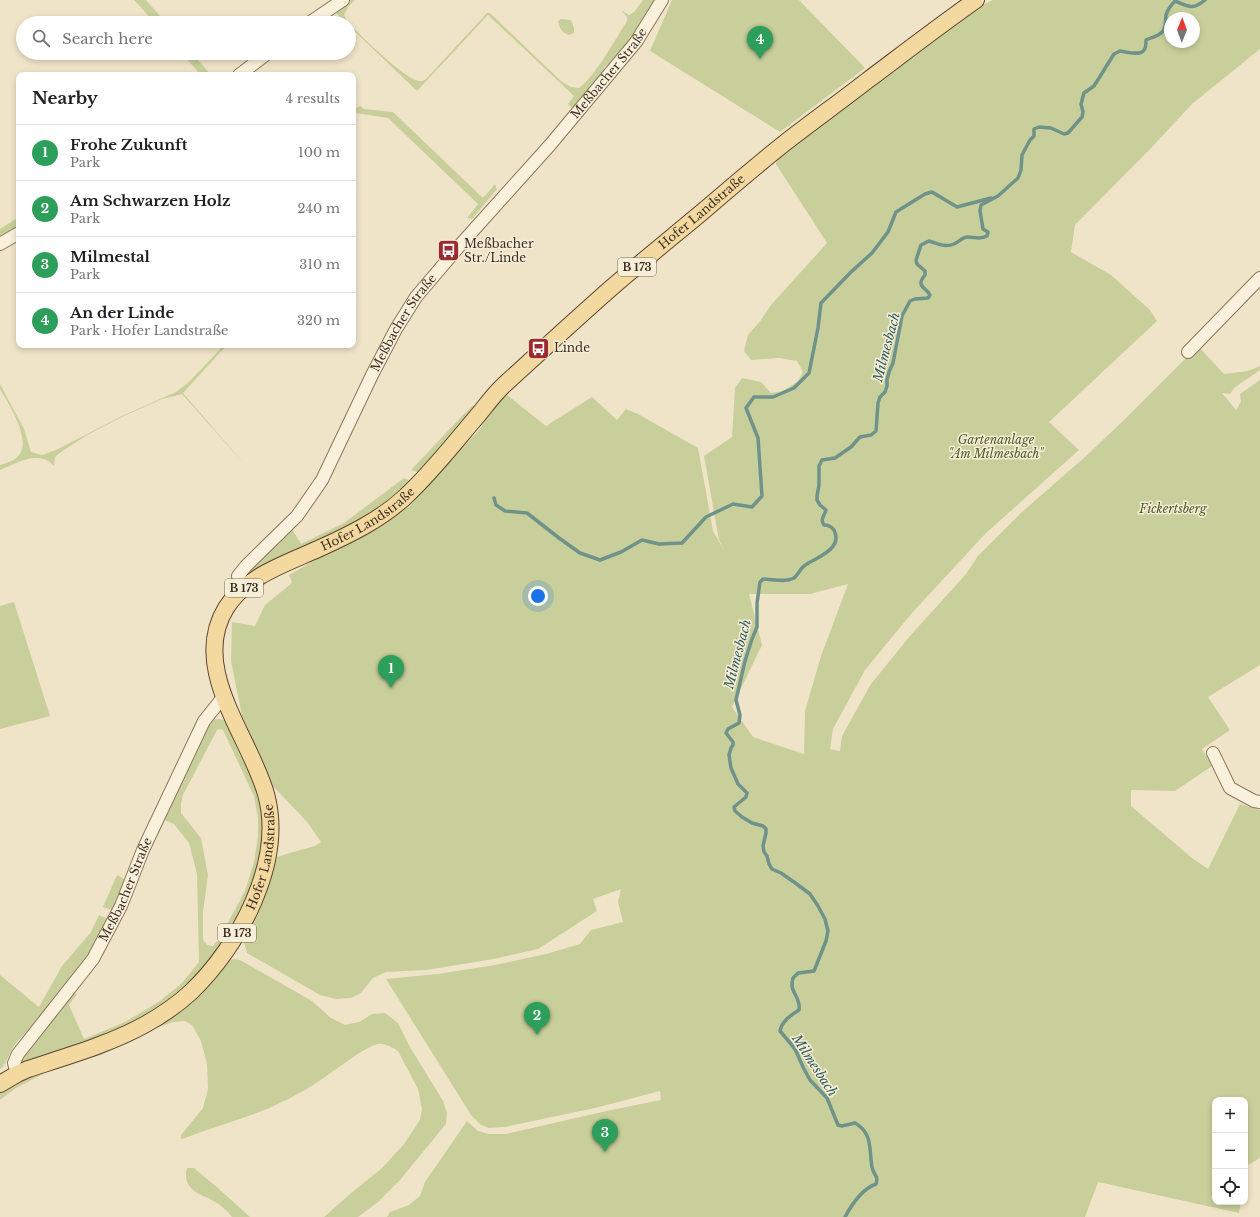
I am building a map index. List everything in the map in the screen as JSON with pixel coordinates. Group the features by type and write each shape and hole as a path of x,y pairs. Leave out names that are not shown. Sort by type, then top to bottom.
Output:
{"main road":[{"name":"Hofer Landstraße","path":"0,1084 28,1069 114,1039 144,1025 169,1010 190,992 212,969 227,949 241,926 255,898 265,872 270,846 271,825 268,800 264,786 224,696 215,662 215,641 218,624 224,611 242,589 256,579 283,564 348,535 386,513 407,496 430,471 500,389 609,290 786,142 976,0"}],"street":[{"path":"319,16 343,0"},
{"name":"Meßbacher Straße","path":"242,589 238,576 246,566 297,516 322,480 372,375 396,329 416,297 461,244 550,145 636,42 662,0"},
{"path":"243,72 259,60"},
{"path":"0,244 16,235"},
{"path":"1188,352 1260,278"},
{"name":"Meßbacher Straße","path":"17,1074 14,1062 18,1054 93,959 120,906 143,850 204,721 224,696"},
{"path":"1213,753 1230,788 1254,801 1260,802"}],"green space":[{"path":"134,0 146,0 160,16 149,16"},
{"path":"350,0 355,0 349,6 344,16 339,16 334,11"},
{"path":"643,0 655,0 642,26 615,62 605,66 600,79 575,107 572,108 568,104 574,96 488,15 417,91 356,33 356,31 403,73 421,81 425,80 487,13 490,13 561,81 571,87 579,88 599,66 627,21 627,17 621,10 629,15 634,12"},
{"path":"672,0 799,0 865,68 780,132 650,51"},
{"path":"993,0 1260,0 1260,49 1192,104 1075,225 1071,252 1111,275 1150,310 1157,321 1049,422 1079,450 985,534 912,613 865,670 833,729 830,749 840,751 842,736 871,684 910,636 966,574 978,556 1022,512 1086,456 1124,420 1198,346 1224,374 1248,371 1260,366 1260,370 1234,388 1230,394 1222,393 1236,410 1241,402 1240,394 1260,380 1260,665 1208,697 1230,730 1202,749 1212,766 1175,791 1131,790 1131,806 1192,858 1208,869 1240,804 1260,810 1260,1158 1248,1165 1248,1097 1212,1097 1212,1205 1240,1205 1239,1213 1098,1182 1085,1217 387,1217 390,1212 409,1205 420,1196 425,1182 467,1121 478,1131 489,1134 506,1134 661,1100 660,1091 595,1108 505,1127 489,1128 481,1125 471,1115 386,979 438,974 495,965 546,954 580,944 591,930 623,922 618,902 621,889 593,899 597,911 538,949 494,959 426,970 386,972 373,978 361,993 351,998 336,999 320,995 247,953 242,936 277,857 315,846 321,842 308,823 272,785 242,716 231,661 232,622 255,626 265,605 292,583 289,575 378,524 420,495 479,430 502,391 546,426 592,397 617,420 626,409 638,414 698,448 713,531 725,552 719,540 704,456 732,437 735,388 742,378 761,382 771,393 783,391 798,381 803,372 797,361 779,358 751,360 744,351 748,335 771,305 827,243 776,164 777,158 959,17","holes":["848,584 821,656 805,711 804,754 753,737 732,707 762,645 749,594 810,594"]},
{"path":"561,19 571,20 574,33 569,35 564,33 560,28 558,21"},
{"path":"188,60 198,60 208,72 198,72"},
{"path":"360,106 364,109 393,112 483,198 495,184 497,189 472,219 467,218 478,204 388,118 356,113 356,108"},
{"path":"16,219 16,232 0,240 0,229"},
{"path":"221,348 224,348 183,393 247,467 182,394 162,399 87,435 55,457 54,466 42,458 35,458 21,461 0,470 0,465 8,463 19,455 23,440 13,412 0,389 0,384 24,429 31,452 42,455 56,450 124,415 176,392 189,382"},
{"path":"473,405 476,410 420,473 411,470 462,416"},
{"path":"404,478 413,482 374,513 248,575 247,573 321,486 325,487 309,510 292,529 301,544 344,523"},
{"path":"14,602 50,716 0,729 0,606"},
{"path":"211,720 226,720 255,782 264,822 263,846 258,871 249,895 238,917 212,959 178,993 152,1012 117,1031 25,1063 22,1061 21,1056 71,993 77,994 69,1005 84,1039 125,1022 160,1001 182,983 199,962 197,874 189,843 174,824 162,819","holes":["217,730 223,730 254,796 258,819 258,836 254,862 245,891 219,939 213,946 207,945 203,940 203,912 208,875 201,838 181,813 181,804 183,795"]},
{"path":"117,875 124,879 124,884 114,911 103,907"},
{"path":"99,915 110,920 91,957 36,1022 15,1044 3,1067 0,1069 0,975 39,1007 62,966 91,932"},
{"path":"229,960 240,960 312,1001 331,1018 345,1025 359,1022 372,1014 385,1013 398,1023 410,1047 443,1101 447,1113 446,1124 400,1180 378,1202 358,1217 324,1217 382,1168 404,1144 420,1120 422,1109 418,1089 398,1051 386,1045 378,1044 368,1048 304,1090 270,1108 182,1139 181,1135 203,1108 208,1089 207,1064 201,1041 192,1025 185,1021 173,1022 156,1028 131,1042 103,1054 45,1073 16,1088 0,1100 0,1091 22,1078 100,1051"},
{"path":"187,1168 194,1168 250,1217 232,1217 219,1205 191,1188 186,1177"}],"waterway":[{"name":"Milmesbach","path":"845,1217 854,1202 866,1189 876,1184 877,1181 872,1167 869,1142 865,1132 855,1123 842,1126 838,1125 827,1098 810,1080 796,1051 780,1031 785,1021 799,1010 799,1003 792,986 793,978 798,973 814,971 826,941 828,931 825,919 810,894 781,873 772,869 764,852 763,846 766,829 763,826 752,823 742,817 735,811 734,807 746,797 747,793 738,784 731,768 729,755 733,742 726,733 728,729 739,723 740,715 736,700 745,661 757,627 757,603 760,582 763,579 783,581 794,578 804,566 832,548 835,543 836,537 834,530 829,526 824,525 822,521 826,510 817,500 819,466 822,460 835,458 851,447 860,437 871,435 876,431 878,403 887,386 887,380 893,363 902,316 910,301 928,298 930,295 921,284 925,271 917,264 916,260 921,245 929,241 947,246 966,237 980,238 987,236 988,232 983,229 980,211 981,205 998,196 1018,178 1021,170 1022,155 1030,140 1034,136 1034,129 1039,127 1051,128 1064,134 1068,133 1082,117 1083,112 1081,104 1084,93 1094,86 1114,54 1120,51 1133,53 1142,52 1145,48 1146,40 1163,31 1166,15 1175,1 1187,6 1197,6 1205,0"},
{"path":"494,498 496,505 505,511 527,513 580,553 600,560 621,552 642,540 659,544 682,543 706,517 733,504 752,507 762,496 758,438 746,408 754,397 773,397 794,388 809,373 818,328 821,303 872,253 888,232 896,212 925,194 932,192 957,207 991,198"}],"place":[{"name":"An der Linde","path":"760,59"},
{"name":"Meßbacher Str./Linde","path":"448,251"},
{"name":"Linde","path":"539,348"},
{"name":"Frohe Zukunft","path":"391,688"},
{"name":"Am Schwarzen Holz","path":"537,1035"},
{"name":"Milmestal","path":"605,1152"}],"park label":[{"name":"Gartenanlage \"Am Milmesbach\"","path":"996,447"},
{"name":"Fickertsberg","path":"1173,509"}]}
